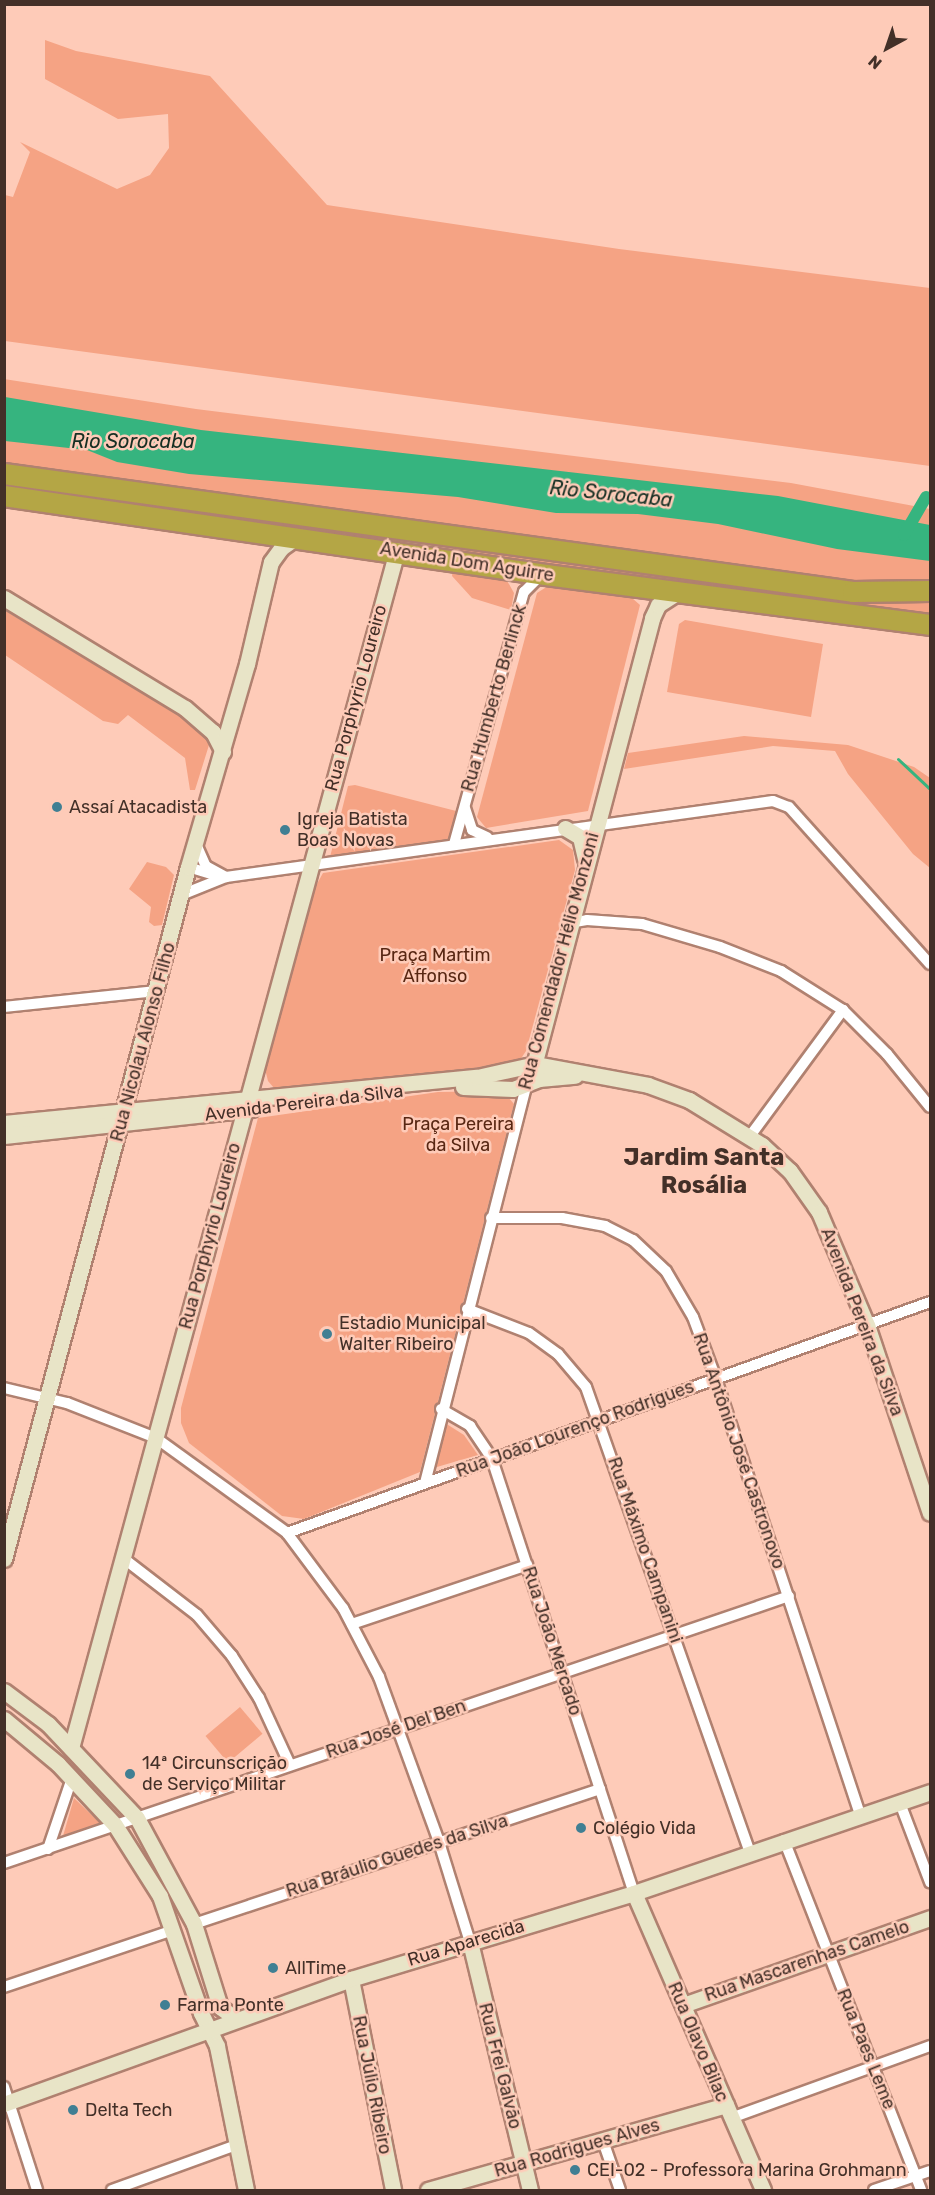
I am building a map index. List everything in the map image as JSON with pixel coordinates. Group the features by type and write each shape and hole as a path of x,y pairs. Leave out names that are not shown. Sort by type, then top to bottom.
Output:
{"highway":[{"name":"Avenida Dom Aguirre","path":"4,474 853,592 930,591"},
{"name":"Avenida Dom Aguirre","path":"4,496 397,551 507,570 930,625"},
{"path":"397,551 406,540 506,543"}],"main road":[{"name":"Rua Nicolau Alonso Filho","path":"4,1559 127,1110 195,842 223,752 271,562 281,548 297,537"},
{"name":"Rua Porphyrio Loureiro","path":"71,1748 397,551"},
{"name":"Rua Comendador Hélio Monzoni","path":"526,1087 536,1064 585,861 652,618 658,605 678,592"},
{"path":"4,598 191,712 213,732 223,752"},
{"path":"565,828 580,837 585,861"},
{"path":"540,1047 546,1058 559,1068"},
{"name":"Avenida Pereira da Silva","path":"4,1136 122,1125 246,1105 477,1077 536,1064 602,1075 689,1100 750,1136 790,1171 819,1212 867,1325 930,1514"},
{"name":"Avenida Pereira da Silva","path":"4,1123 150,1108 246,1105 437,1087 526,1087 540,1079 602,1075"},
{"path":"132,1087 150,1108"},
{"path":"4,1691 71,1748 137,1818 194,1924 220,2007 236,2019"},
{"path":"4,1719 72,1778 115,1825 160,1896 217,2046 246,2190"},
{"name":"Rua Aparecida","path":"7,2103 351,1979 634,1893 930,1792"},
{"name":"Rua Olavo Bilac","path":"634,1893 763,2190"},
{"name":"Rua Mascarenhas Camelo","path":"683,2005 930,1918"},
{"name":"Rua Frei Galvão","path":"470,1942 530,2190"},
{"name":"Rua Júlio Ribeiro","path":"351,1979 393,2190"},
{"name":"Rua Rodrigues Alves","path":"428,2190 603,2141 729,2111"}],"street":[{"name":"Rua Humberto Berlinck","path":"507,570 524,592"},
{"name":"Rua Humberto Berlinck","path":"454,844 524,592 532,580 546,575"},
{"path":"181,895 226,877 310,867 596,823 782,803 930,964"},
{"name":"Rua Humberto Berlinck","path":"464,804 472,830 480,836 494,838"},
{"path":"195,842 206,866 226,877"},
{"path":"189,867 226,877"},
{"path":"569,923 587,920 642,924 720,947 781,971 843,1010 888,1054 930,1107"},
{"path":"4,1007 156,991"},
{"path":"750,1136 843,1010"},
{"name":"Rua Comendador Hélio Monzoni","path":"425,1483 441,1409 526,1087"},
{"name":"Rua Antônio José Castronovo","path":"491,1218 562,1218 604,1226 633,1240 666,1271 693,1317 716,1379 861,1817"},
{"name":"Rua João Lourenço Rodrigues","path":"287,1533 930,1302"},
{"name":"Rua Máximo Campanini","path":"467,1309 529,1333 558,1354 586,1387 600,1420 750,1852"},
{"path":"4,1388 48,1398 156,1438 287,1533 352,1623 379,1677 440,1842 470,1942"},
{"name":"Rua João Mercado","path":"441,1409 470,1426 492,1459 634,1893"},
{"path":"123,1558 197,1615 232,1656 259,1698 290,1765"},
{"path":"352,1623 527,1565"},
{"name":"Rua José Del Ben","path":"4,1863 789,1596"},
{"path":"48,1849 72,1778"},
{"name":"Rua Bráulio Guedes da Silva","path":"194,1924 600,1789"},
{"path":"900,1803 930,1882"},
{"name":"Rua Paes Leme","path":"784,1840 921,2190"},
{"path":"4,1987 173,1930"},
{"name":"Rua Rodrigues Alves","path":"729,2111 873,2067 930,2046"},
{"path":"4,2087 7,2103 37,2190"},
{"path":"603,2141 620,2190"},
{"path":"112,2190 236,2145"},
{"path":"874,2190 930,2171"}],"green space":[{"path":"45,40 76,51 210,76 327,205 619,249 930,288 930,466 5,341 5,195 13,197 30,152 20,142 117,189 150,175 169,148 168,114 118,119 45,79"},
{"path":"4,379 196,409 791,483 930,509 930,584 840,585 5,468"},
{"path":"5,481 405,537 404,544 4,488"},
{"path":"409,544 930,599 930,619 405,548"},
{"path":"453,570 505,577 514,593 511,610 472,598 452,576"},
{"path":"548,586 632,598 640,605 588,811 486,828 477,817 537,593"},
{"path":"4,610 197,726 206,736 209,745 195,790 190,790 185,758 128,715 118,724 103,721 5,655"},
{"path":"685,620 823,644 811,717 667,692 679,624"},
{"path":"744,736 848,745 914,767 930,778 930,868 913,854 848,774 835,751 773,746 624,769 628,753"},
{"path":"355,785 460,812 452,841 329,861 348,786"},
{"name":"Praça Martim Affonso","path":"559,840 573,850 575,870 526,1051 518,1063 285,1089 274,1088 268,1081 265,1069 270,1049 313,891 323,873"},
{"path":"147,862 166,867 174,875 162,925 154,926 149,922 151,907 129,889"},
{"name":"Estadio Municipal Walter Ribeiro","path":"503,1091 514,1104 420,1472 304,1519 282,1516 189,1443 181,1423 181,1408 258,1118 438,1092"},
{"path":"445,1423 464,1435 478,1455 430,1469"},
{"path":"240,1707 262,1734 228,1763 206,1736"},
{"path":"74,1798 100,1823 63,1836"}],"water":[{"name":"Rio Sorocaba","path":"5,397 201,430 778,496 930,525 930,561 837,549 718,524 638,514 556,513 458,497 189,474 117,462 87,450 5,441"}],"waterway":[{"path":"904,535 926,497"},
{"path":"898,759 930,789"}],"place":[{"name":"Assaí Atacadista","path":"57,807"},
{"name":"Igreja Batista Boas Novas","path":"285,830"},
{"name":"Estadio Municipal Walter Ribeiro","path":"327,1334"},
{"name":"14ª Circunscrição de Serviço Militar","path":"130,1774"},
{"name":"Colégio Vida","path":"581,1828"},
{"name":"AllTime","path":"273,1968"},
{"name":"Farma Ponte","path":"165,2005"},
{"name":"Delta Tech","path":"73,2110"},
{"name":"CEI-02 - Professora Marina Grohmann","path":"575,2170"}],"district":[{"name":"Jardim Santa Rosália","path":"704,1172"}],"park label":[{"name":"Praça Pereira da Silva","path":"458,1135"}]}
